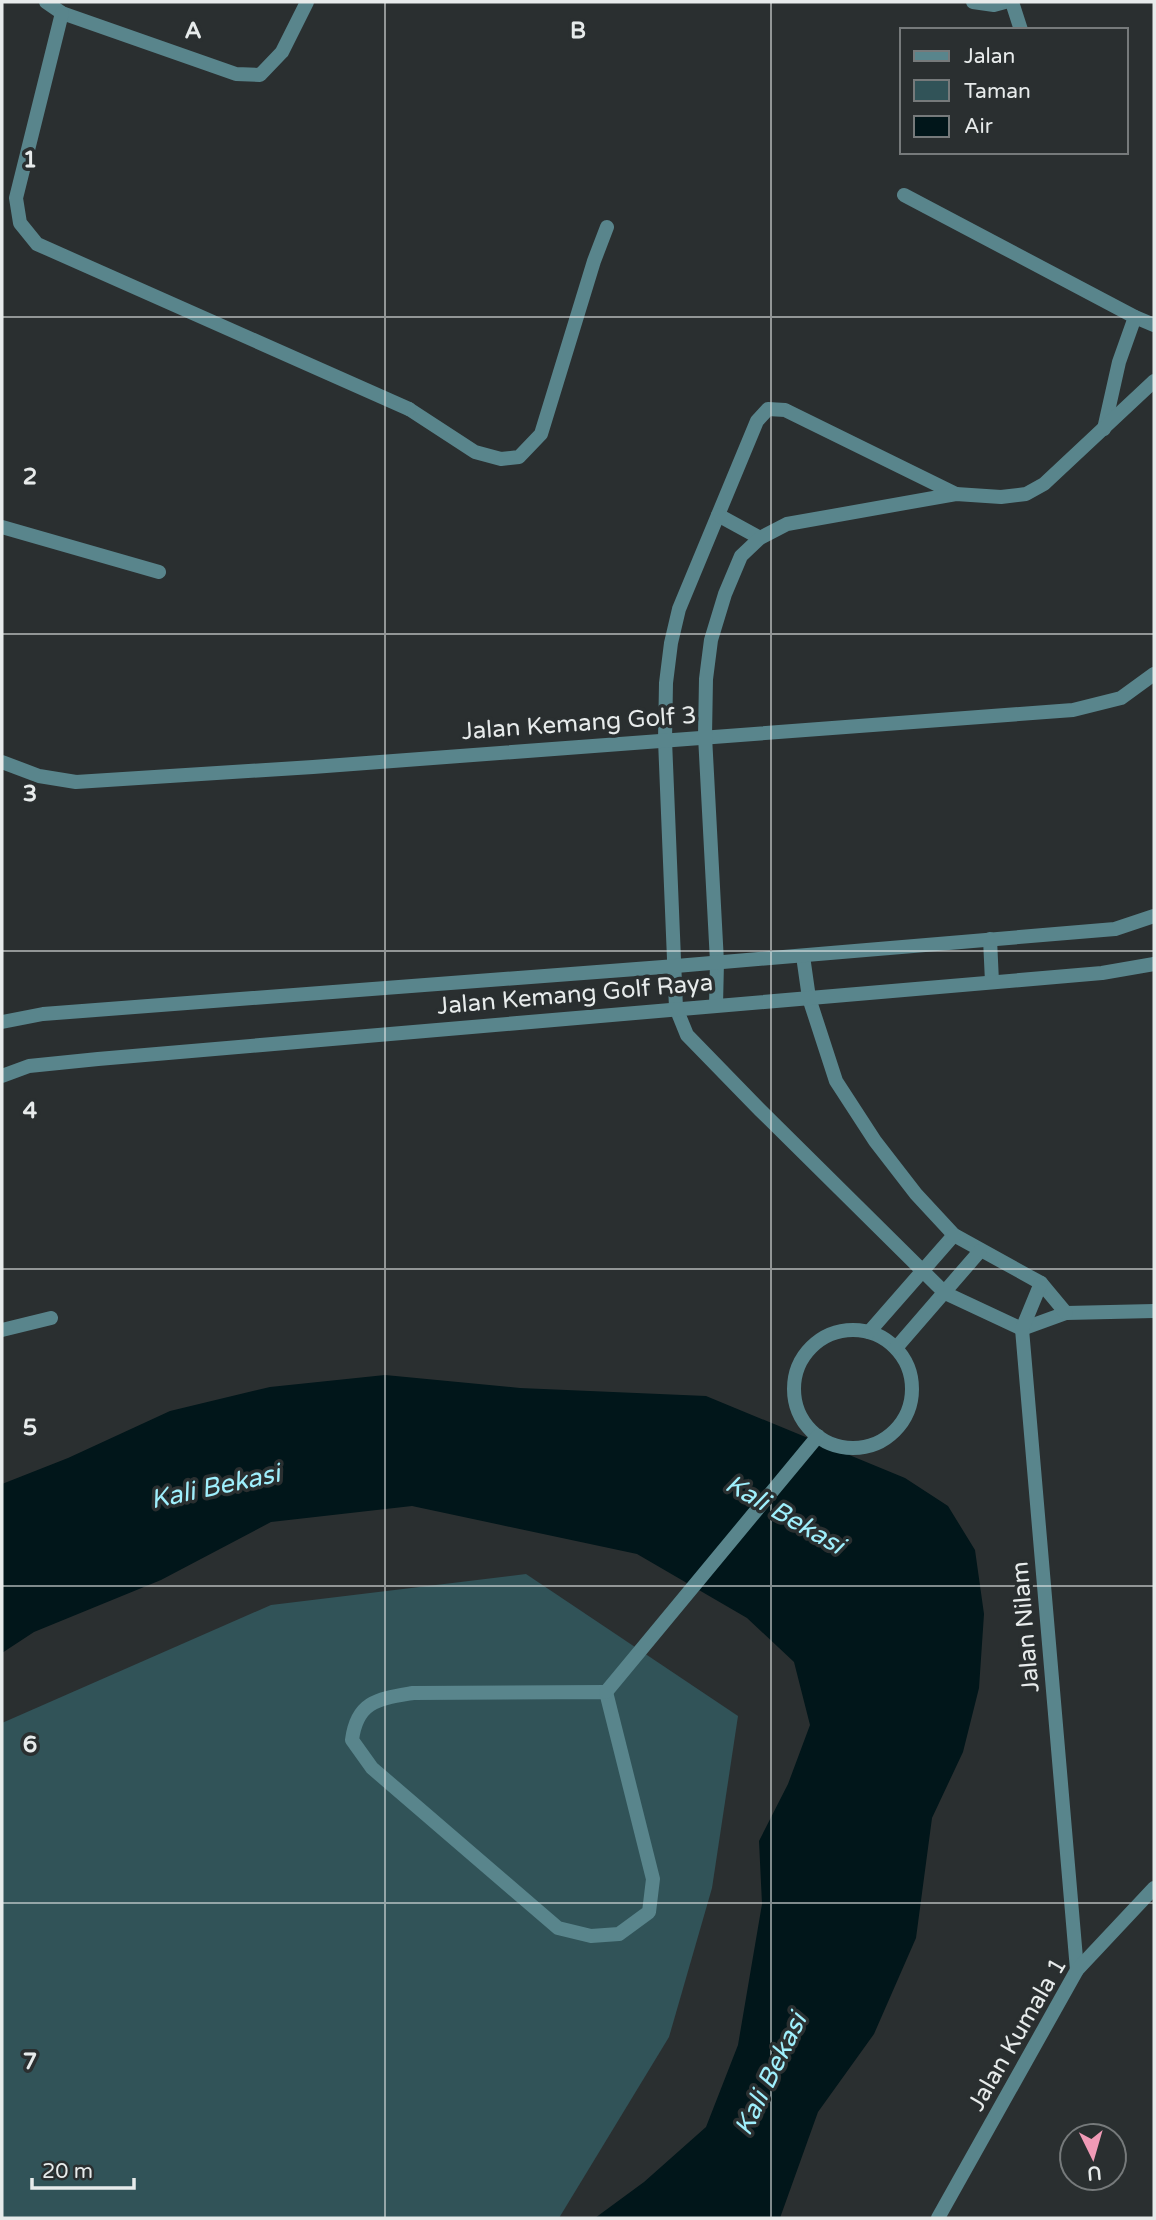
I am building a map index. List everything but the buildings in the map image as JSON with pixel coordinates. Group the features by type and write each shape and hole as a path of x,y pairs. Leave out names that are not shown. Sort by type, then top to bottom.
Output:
{"street":[{"path":"46,2 62,13 236,74 260,75 282,52 307,2"},
{"path":"973,2 994,5 1005,2"},
{"path":"1012,2 1020,28"},
{"path":"62,13 16,198 20,223 37,244 409,409 475,452 501,459 519,457 541,435 594,261 607,227"},
{"path":"904,195 1154,325"},
{"path":"1104,430 1119,362 1135,317"},
{"path":"716,1005 717,962 705,736 706,679 711,640 725,594 741,556 760,538 787,524 956,494 1000,497 1026,494 1044,484 1154,381"},
{"path":"956,494 785,410 768,410 757,421 679,610 671,643 666,683 666,740 676,1008 687,1035 760,1111 945,1293 1022,1329 1066,1313 1154,1311"},
{"path":"718,515 760,538"},
{"path":"2,527 159,572"},
{"name":"Jalan Kemang Golf 3","path":"2,762 39,776 76,782 1073,710 1121,698 1154,674"},
{"name":"Jalan Kemang Golf Raya","path":"2,1021 43,1014 676,967 1115,929 1154,916"},
{"path":"990,939 992,982"},
{"path":"803,956 809,998 836,1081 852,1108 916,1194 954,1235 1041,1283 1066,1313"},
{"name":"Jalan Kemang Golf Raya","path":"2,1076 29,1066 98,1059 1102,973 1154,964"},
{"path":"869,1332 954,1235"},
{"path":"896,1348 980,1251"},
{"name":"Jalan Nilam","path":"1041,1283 1022,1329 1077,1970"},
{"path":"2,1330 51,1318"},
{"path":"845,1330 869,1332 881,1336 896,1348 907,1363 912,1381 912,1399 905,1418 893,1432 878,1443 859,1448 840,1447 823,1440 808,1428 798,1413 793,1395 794,1377 801,1360 812,1345 828,1335 845,1330"},
{"path":"606,1692 818,1436"},
{"path":"606,1692 653,1878 649,1912 619,1934 591,1936 558,1928 372,1768 352,1740 355,1720 367,1706 386,1698 413,1693 606,1692"},
{"name":"Jalan Kumala 1","path":"938,2218 1077,1970 1154,1888"}],"green space":[{"path":"526,1574 738,1716 712,1888 669,2037 559,2218 2,2218 2,1723 271,1605"}],"water":[{"name":"Kali Bekasi","path":"385,1375 520,1388 706,1396 905,1478 948,1506 975,1550 984,1614 979,1688 963,1752 932,1818 916,1938 874,2034 818,2112 780,2218 595,2218 644,2182 706,2127 738,2045 762,1904 759,1841 788,1784 810,1725 794,1662 747,1618 637,1554 412,1506 271,1522 161,1580 34,1632 2,1653 2,1484 68,1458 170,1411 270,1387"}]}
